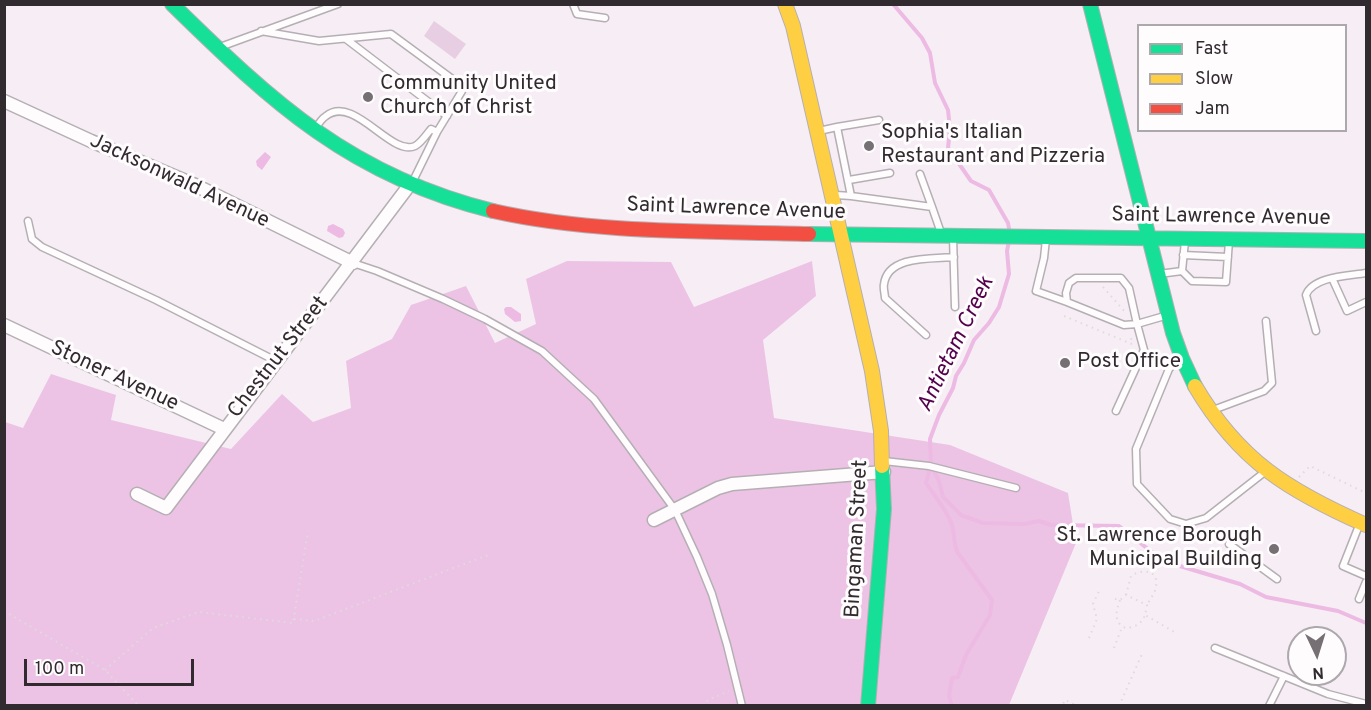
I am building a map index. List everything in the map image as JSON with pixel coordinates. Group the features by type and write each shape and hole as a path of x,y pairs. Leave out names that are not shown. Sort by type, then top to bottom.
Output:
{"street":[{"name":"Saint Lawrence Avenue","path":"172,4 255,86 313,131 379,170 442,196 487,210 560,223 841,235 1028,238 1185,237 1366,241"},
{"name":"Bingaman Street","path":"785,4 793,26 872,371 878,407 884,467 882,542 868,705"},
{"path":"1090,4 1169,315 1180,355 1194,384 1210,411 1242,450 1267,471 1323,506 1364,524"},
{"name":"Jacksonwald Avenue","path":"4,101 195,185 352,263"},
{"name":"Chestnut Street","path":"137,494 166,508 411,183"},
{"name":"Stoner Avenue","path":"4,325 224,429"},
{"path":"654,520 718,488 732,484 884,467"}],"lane":[{"path":"217,49 338,4"},
{"path":"573,4 577,14 605,18"},
{"path":"261,31 319,41 391,34 459,84 462,90 411,183"},
{"path":"345,39 447,116"},
{"path":"313,131 324,117 336,112 360,119 398,144 409,147 417,145 431,129 437,132"},
{"path":"817,131 879,120"},
{"path":"837,127 851,196"},
{"path":"849,180 890,173"},
{"path":"920,174 932,207 948,237 954,257 955,307"},
{"path":"832,195 932,207"},
{"path":"28,221 32,239 42,247 156,300 276,361"},
{"path":"1182,271 1185,237"},
{"path":"1046,238 1036,291 1124,325 1137,324 1169,315"},
{"path":"1182,271 1192,281 1226,282 1229,238"},
{"path":"1184,255 1228,257"},
{"path":"926,335 885,298 884,284 895,266 906,262 954,257"},
{"path":"352,263 443,299 485,319 542,351 594,399 675,510 712,594 742,705"},
{"path":"1158,274 1182,271"},
{"path":"1316,331 1305,295 1307,290 1325,279 1366,273"},
{"path":"1067,302 1066,293 1069,283 1076,278 1121,278 1129,288 1144,350 1116,411"},
{"path":"1332,278 1347,310 1366,302"},
{"path":"1210,411 1264,391 1272,383 1266,321"},
{"path":"1180,355 1169,369 1137,449 1137,484 1170,519 1186,524 1206,518 1267,471"},
{"path":"884,467 940,468 1016,488"},
{"path":"1364,524 1343,566 1366,576"},
{"path":"1229,544 1277,579"},
{"path":"1359,599 1366,582"},
{"path":"1215,648 1328,694 1366,704"},
{"path":"1269,705 1284,676"}],"path":[{"path":"1289,486 1310,466 1366,493"},
{"path":"105,670 153,628 199,612 293,623 308,531"},
{"path":"294,618 314,621 488,555"},
{"path":"1139,571 1147,571 1156,580 1156,588 1147,604 1145,615 1137,626 1129,628 1122,627 1116,620 1115,613 1120,600 1126,595 1131,576 1139,571"},
{"path":"1089,638 1097,619 1093,604 1099,591"},
{"path":"1126,595 1147,604"},
{"path":"1115,598 1120,600"},
{"path":"4,611 105,670 139,705"},
{"path":"1145,615 1176,633"},
{"path":"1114,648 1122,627"},
{"path":"1119,705 1142,654"},
{"path":"703,705 708,700 738,687"},
{"path":"1058,705 1063,704 1065,700 1078,705"}],"shaded area":[{"path":"434,21 466,44 455,59 424,36"},
{"path":"265,152 271,157 262,170 257,166 256,161"},
{"path":"333,224 343,229 345,233 343,237 339,238 327,231 328,226"},
{"path":"567,261 671,262 694,307 812,261 816,296 763,340 774,418 950,445 1068,493 1076,543 1009,705 5,706 5,422 23,428 51,374 116,395 111,420 231,449 282,394 313,422 351,408 346,361 392,339 411,305 466,286 495,343 536,324 526,279"},
{"path":"506,307 511,307 521,314 521,321 515,322 505,314"}],"waterway":[{"name":"Antietam Creek","path":"893,4 922,38 930,53 935,83 948,110 950,129 948,148 971,181 989,190 1008,223 1010,234"},
{"name":"Antietam Creek","path":"952,706 949,696 952,678 958,677 966,655 990,615 992,600 958,553 950,520 926,483 931,465 930,439 953,388 956,376 974,340 999,307 1009,274 1007,251 1009,241"},
{"path":"931,466 939,481 943,497 961,515 983,523 1024,524 1039,521 1051,525 1119,526 1163,561 1240,584 1266,597 1338,611 1366,623"}],"traffic: fast":[{"path":"172,4 245,73 317,132 397,178 443,196 493,211"},
{"path":"1090,4 1173,333 1195,386"},
{"path":"809,234 1366,241"},
{"path":"868,706 884,509 882,466"}],"traffic: slow":[{"path":"785,4 793,26 872,371 881,431 882,466"},
{"path":"1195,386 1229,435 1268,471 1313,499 1366,525"}],"traffic: jam":[{"path":"493,211 611,228 809,234"}],"place":[{"name":"Community United Church of Christ","path":"368,97"},
{"name":"Sophia's Italian Restaurant and Pizzeria","path":"869,146"},
{"name":"Post Office","path":"1065,363"},
{"name":"St. Lawrence Borough Municipal Building","path":"1274,549"}]}
